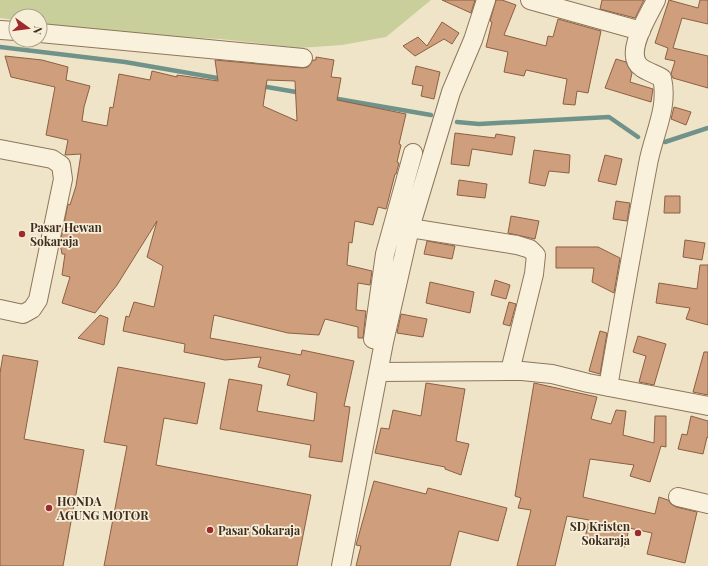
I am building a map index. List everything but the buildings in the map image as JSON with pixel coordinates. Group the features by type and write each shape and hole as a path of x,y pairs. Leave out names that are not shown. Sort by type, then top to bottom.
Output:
{"street":[{"path":"341,566 380,372 384,342 410,228 451,92 473,40 486,0"},
{"path":"608,387 648,162 661,116 665,91 662,78 641,68 634,55 635,42 656,0"},
{"path":"541,1 641,30"},
{"path":"48,34 303,58"},
{"path":"0,149 52,159 61,164 63,179 38,300 32,309 23,314 0,309"},
{"path":"384,342 373,339 377,304 385,254 413,153"},
{"path":"410,228 518,245 530,249 536,255 534,274 510,371"},
{"path":"380,372 510,371 552,374 608,387 708,406"},
{"path":"678,497 708,504"}],"green space":[{"path":"0,0 431,0 386,37 342,45 299,48 220,39 128,34 48,24 48,8 8,8 8,19 0,18"}],"waterway":[{"path":"0,47 125,62 223,79"},
{"path":"261,86 302,93"},
{"path":"332,98 431,115"},
{"path":"457,122 479,124 609,117 638,137"},
{"path":"665,142 708,128"}],"place":[{"name":"Pasar Hewan Sokaraja","path":"22,234"},
{"name":"HONDA AGUNG MOTOR","path":"49,508"},
{"name":"Pasar Sokaraja","path":"210,530"},
{"name":"SD Kristen Sokaraja","path":"638,533"}]}
